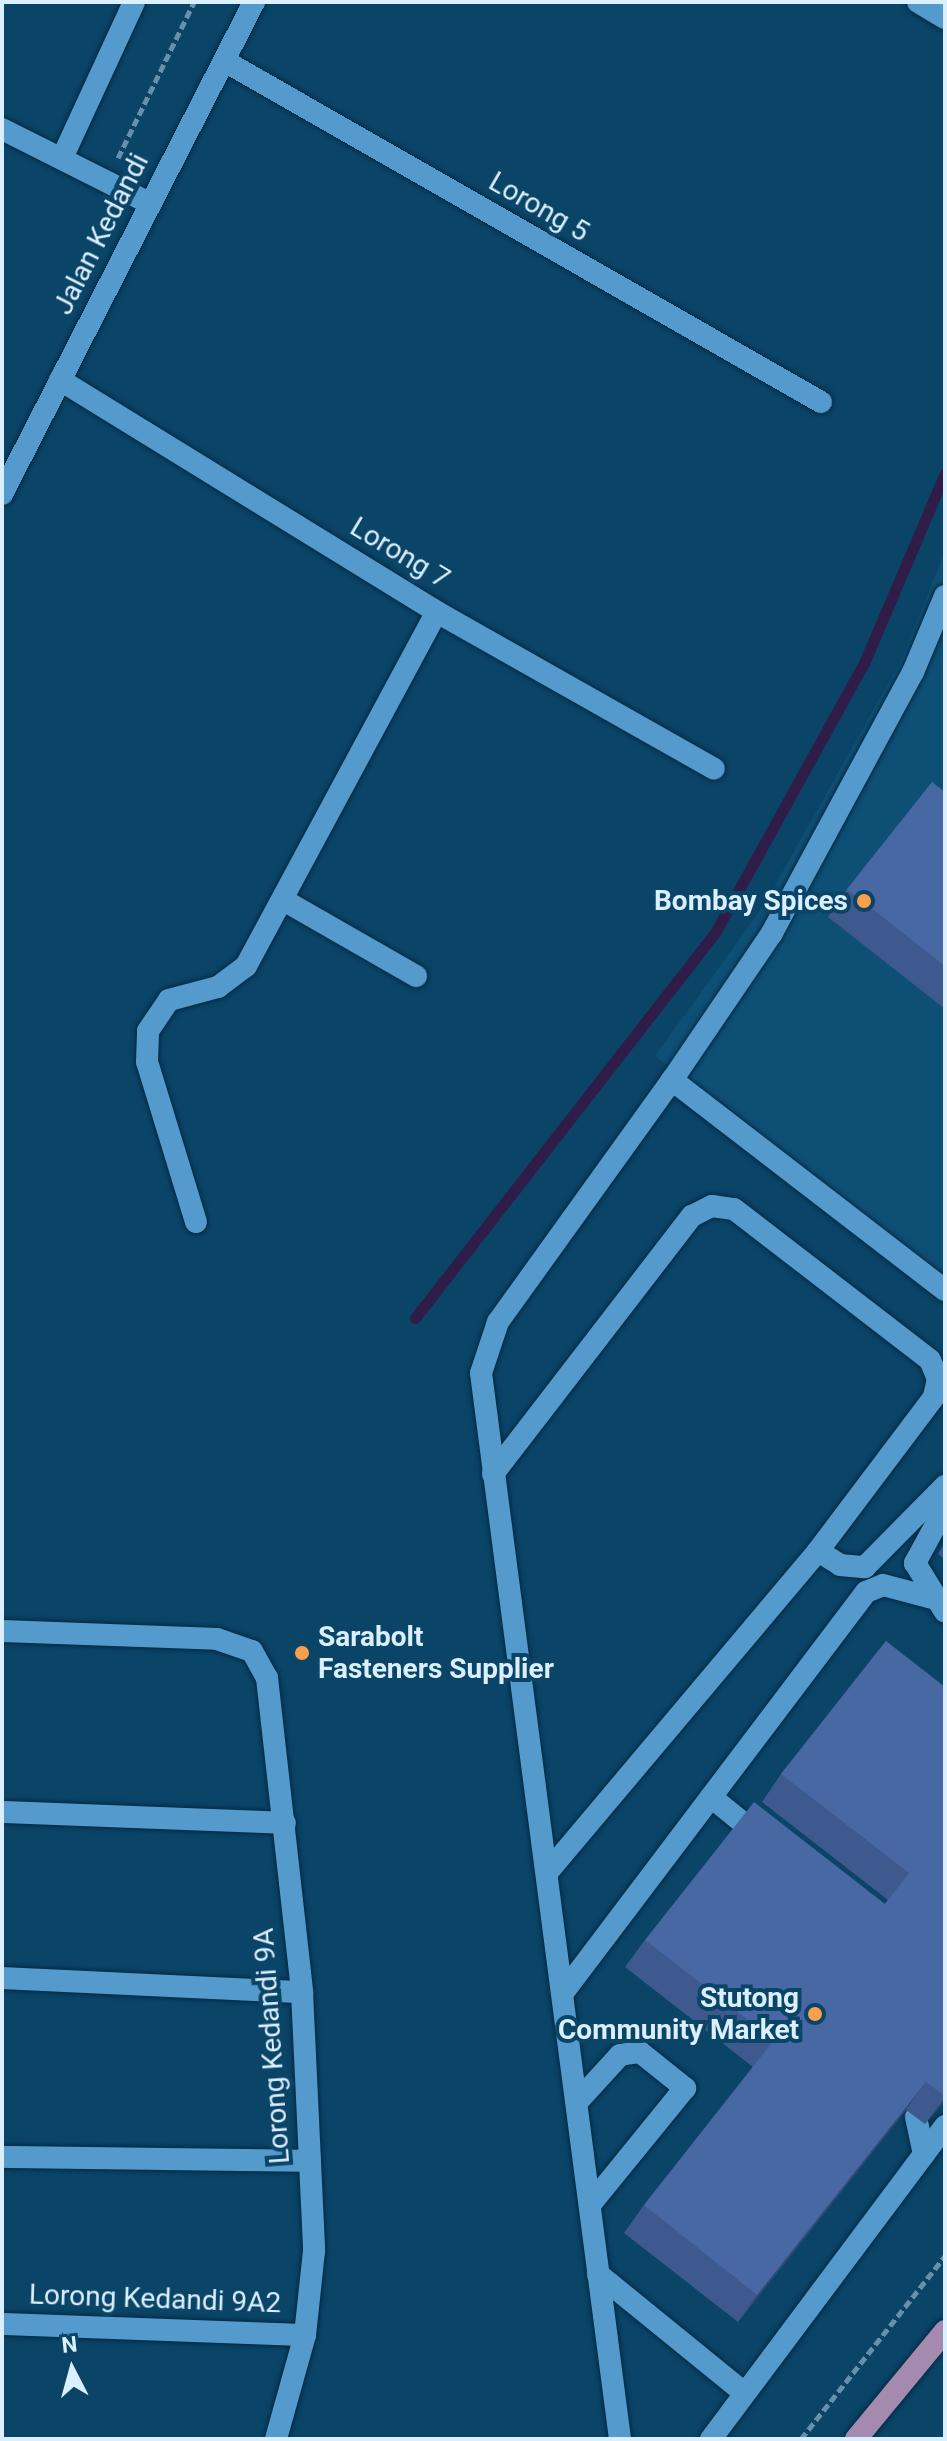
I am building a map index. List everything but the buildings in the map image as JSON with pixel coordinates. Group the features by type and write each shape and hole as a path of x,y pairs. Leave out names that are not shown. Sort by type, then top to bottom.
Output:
{"main road":[{"path":"856,2439 945,2331"}],"street":[{"path":"63,156 134,2"},
{"name":"Jalan Kedandi","path":"2,494 149,203 228,63 254,2"},
{"path":"918,2 945,18"},
{"name":"Lorong 5","path":"228,63 821,402"},
{"path":"2,129 63,156 149,203"},
{"name":"Lorong 7","path":"60,380 437,612 714,769"},
{"path":"620,2439 565,1990 481,1373 498,1322 735,992 913,672 945,596"},
{"path":"196,1222 147,1062 148,1031 169,1000 218,987 246,966 285,901 437,612"},
{"path":"285,901 416,976"},
{"path":"672,1080 945,1290"},
{"path":"493,1474 692,1216 712,1206 734,1209 930,1360 938,1379 934,1397 818,1551 549,1871"},
{"path":"818,1551 840,1565 865,1567 945,1486"},
{"path":"938,1605 916,1550 945,1508"},
{"path":"565,1990 866,1592 883,1585 938,1605"},
{"name":"Lorong Kedandi 9A","path":"2,1631 217,1639 252,1651 267,1678 302,1992 314,2251 305,2335 276,2439"},
{"path":"711,1797 785,1856"},
{"path":"2,1812 285,1823"},
{"path":"2,1978 302,1992"},
{"path":"578,2101 620,2055 640,2052 685,2088 590,2205"},
{"path":"916,2117 924,2154"},
{"path":"711,2439 742,2391 945,2126"},
{"path":"2,2157 310,2161"},
{"path":"598,2274 742,2391"},
{"name":"Lorong Kedandi 9A2","path":"2,2324 305,2335"}],"path":[{"path":"107,180 194,2"},
{"path":"801,2439 945,2256"}],"shaded area":[{"path":"945,551 945,1276 655,1056 764,905 901,660"}],"waterway":[{"path":"415,1318 716,931 864,663 945,473"}],"place":[{"name":"Bombay Spices","path":"864,901"},
{"name":"Sarabolt Fasteners Supplier","path":"302,1653"},
{"name":"Stutong Community Market","path":"815,2014"}]}
